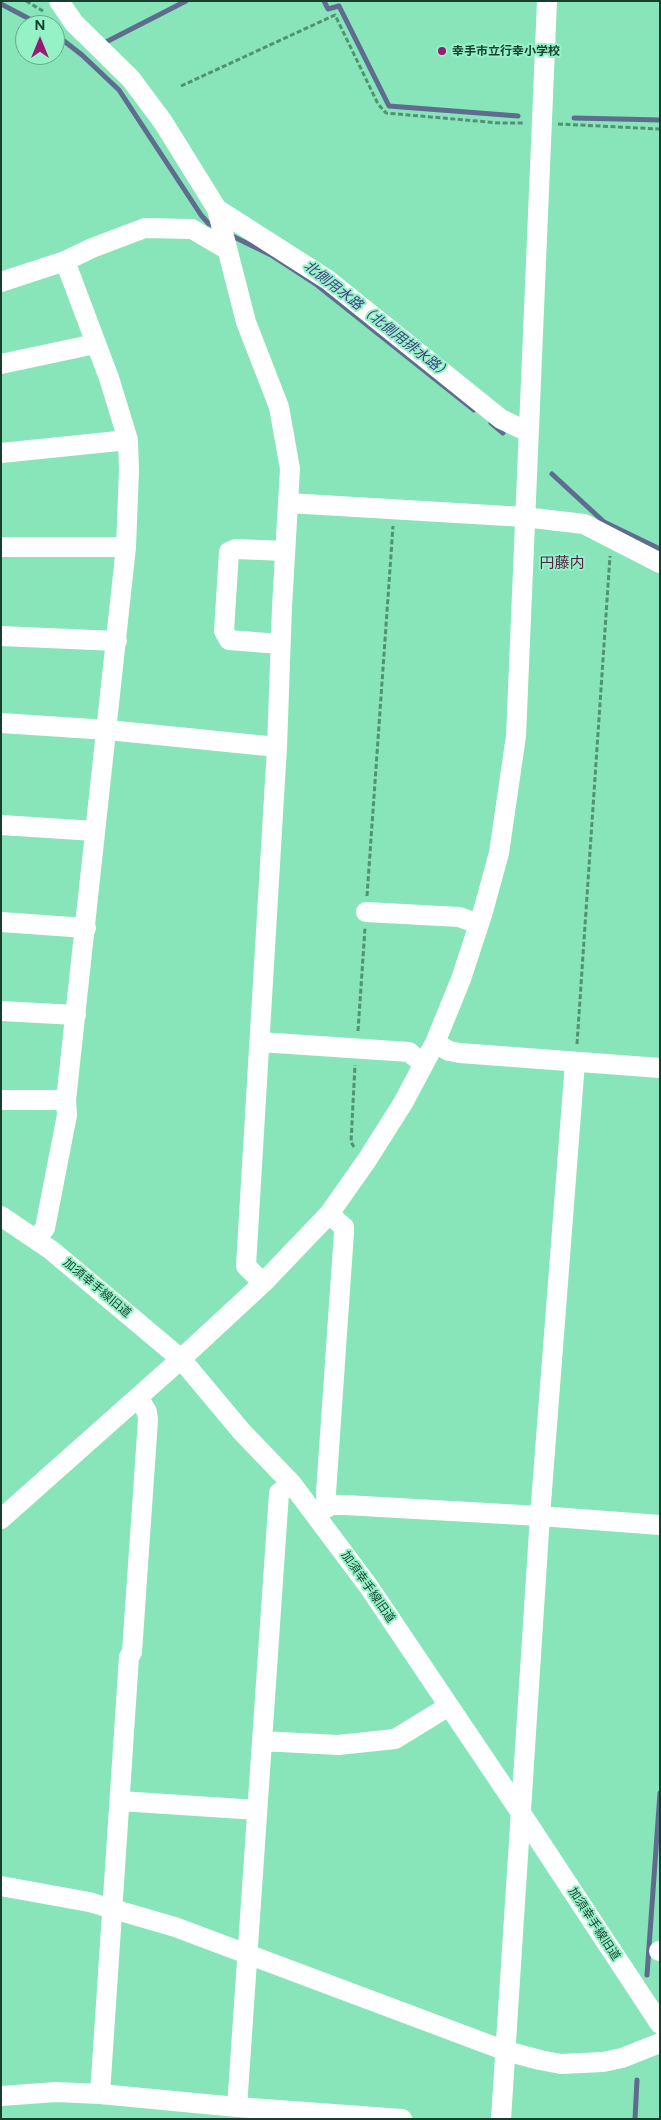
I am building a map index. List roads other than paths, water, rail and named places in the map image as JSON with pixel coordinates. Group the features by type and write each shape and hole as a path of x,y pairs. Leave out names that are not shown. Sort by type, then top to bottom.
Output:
{"street":[{"path":"59,1 74,23 131,80 163,122 218,215 246,322 279,407 290,469 280,644 277,747 246,1266 263,1283"},
{"path":"1,1519 181,1359 263,1283 328,1214 367,1160 403,1103 435,1043 462,978 499,853 516,736 547,1"},
{"path":"218,215 328,280 502,420 528,432"},
{"path":"1,282 66,261 92,248 145,228 192,229 225,246"},
{"path":"36,1239 45,1228 67,1115 66,1100 108,730 126,547 128,440 109,378 66,261"},
{"path":"1,364 95,344"},
{"path":"1,453 128,440"},
{"path":"288,503 524,517 584,524 660,563"},
{"path":"1,547 126,547"},
{"path":"280,644 229,640 224,631 229,552 236,548 285,551"},
{"path":"1,636 117,640"},
{"path":"1,723 108,730 277,747"},
{"path":"1,825 95,832"},
{"path":"366,912 459,917 479,924"},
{"path":"1,922 86,928"},
{"path":"1,1011 76,1015"},
{"path":"260,1042 409,1052 424,1064"},
{"path":"435,1043 449,1051 460,1053 660,1068"},
{"path":"500,2119 522,1813 540,1516 576,1062"},
{"path":"1,1100 66,1100"},
{"path":"322,1512 326,1493 344,1232 344,1227 328,1214"},
{"name":"加須幸手線旧道","path":"1,1216 36,1239 90,1281 181,1359 242,1432 322,1512 369,1587 522,1813 660,2024"},
{"path":"100,2094 129,1657 132,1652 148,1420 147,1412 138,1397"},
{"path":"238,2107 279,1493 292,1484"},
{"path":"322,1512 332,1505 345,1505 660,1525"},
{"path":"262,1741 338,1745 395,1738 449,1706"},
{"path":"120,1801 258,1810"},
{"path":"1,1886 48,1893 113,1908 167,1924 506,2051 561,2064 585,2064 622,2058 660,2043"},
{"path":"1,2096 56,2092 100,2094 238,2107 402,2119"}],"waterway":[{"path":"104,43 186,1"},
{"path":"324,1 328,9 339,6 389,106 518,116"},
{"name":"北側用水路（北側用排水路）","path":"1,4 22,15"},
{"name":"北側用水路（北側用排水路）","path":"65,42 119,90 201,215 209,224 216,227"},
{"path":"574,118 660,120"},
{"name":"北側用水路（北側用排水路）","path":"230,235 271,255 317,285 474,410"},
{"name":"北側用水路（北側用排水路）","path":"491,423 503,433"},
{"name":"北側用水路（北側用排水路）","path":"552,474 604,522 660,549"},
{"path":"647,1975 660,1793"},
{"path":"635,2119 637,2080"}],"place":[{"name":"幸手市立行幸小学校","path":"442,51"}],"district":[{"name":"円藤内","path":"562,564"}]}
